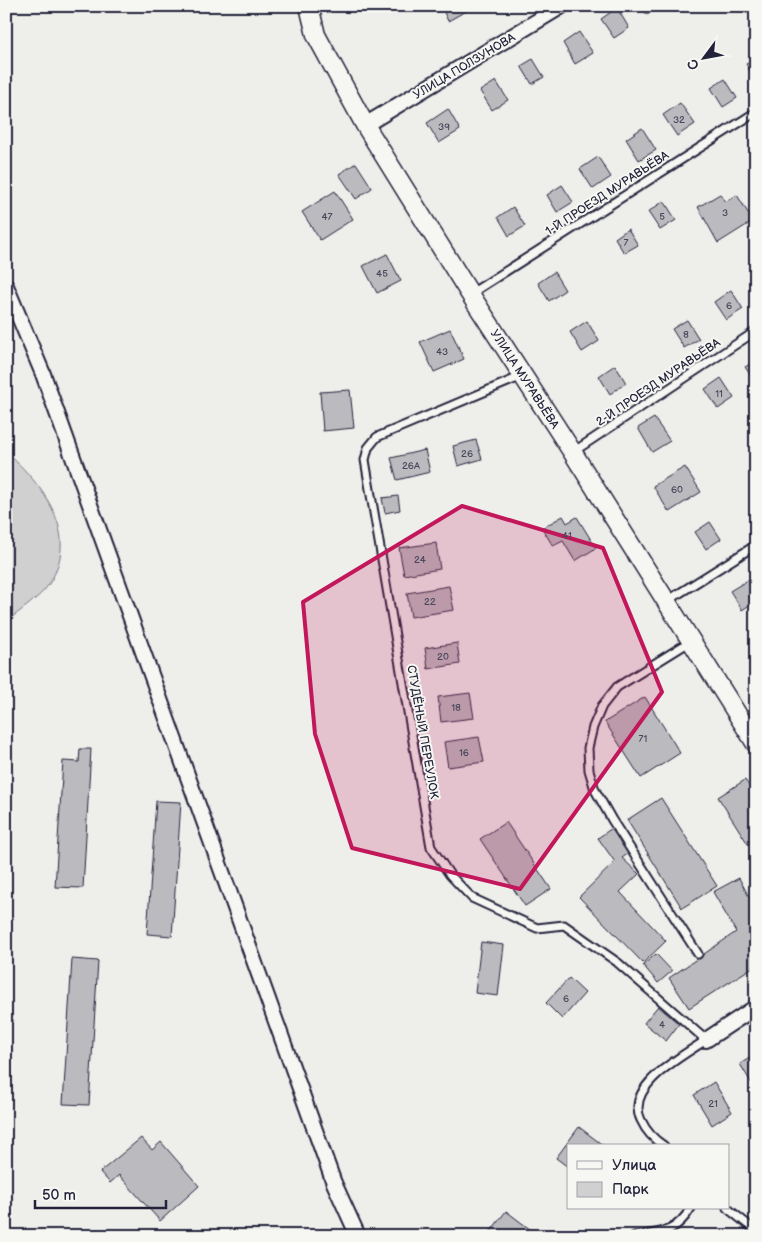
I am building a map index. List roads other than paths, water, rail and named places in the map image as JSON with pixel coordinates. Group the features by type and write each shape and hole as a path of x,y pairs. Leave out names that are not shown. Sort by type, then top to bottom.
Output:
{"street":[{"name":"УЛИЦА МУРАВЬЁВА","path":"309,6 316,35 365,125 756,744"},
{"name":"УЛИЦА ПОЛЗУНОВА","path":"365,125 562,6"},
{"path":"6,286 43,374 334,1183 358,1236"},
{"path":"706,1040 756,1007"}],"lane":[{"name":"1-Й ПРОЕЗД МУРАВЬЁВА","path":"470,294 756,112"},
{"name":"2-Й ПРОЕЗД МУРАВЬЁВА","path":"573,453 756,331"},
{"name":"СТУДЁНЫЙ ПЕРЕУЛОК","path":"522,376 377,437 366,453 365,460 431,847 450,875 472,898 537,928 564,925 617,962 706,1040"},
{"path":"667,601 756,545"},
{"path":"691,640 617,687 602,706 593,727 588,748 589,770 595,790 698,954"},
{"path":"662,1144 645,1129 637,1113 639,1096 652,1078 706,1040"},
{"path":"634,1236 668,1231 682,1224 690,1210"},
{"path":"730,1210 756,1231"}]}
